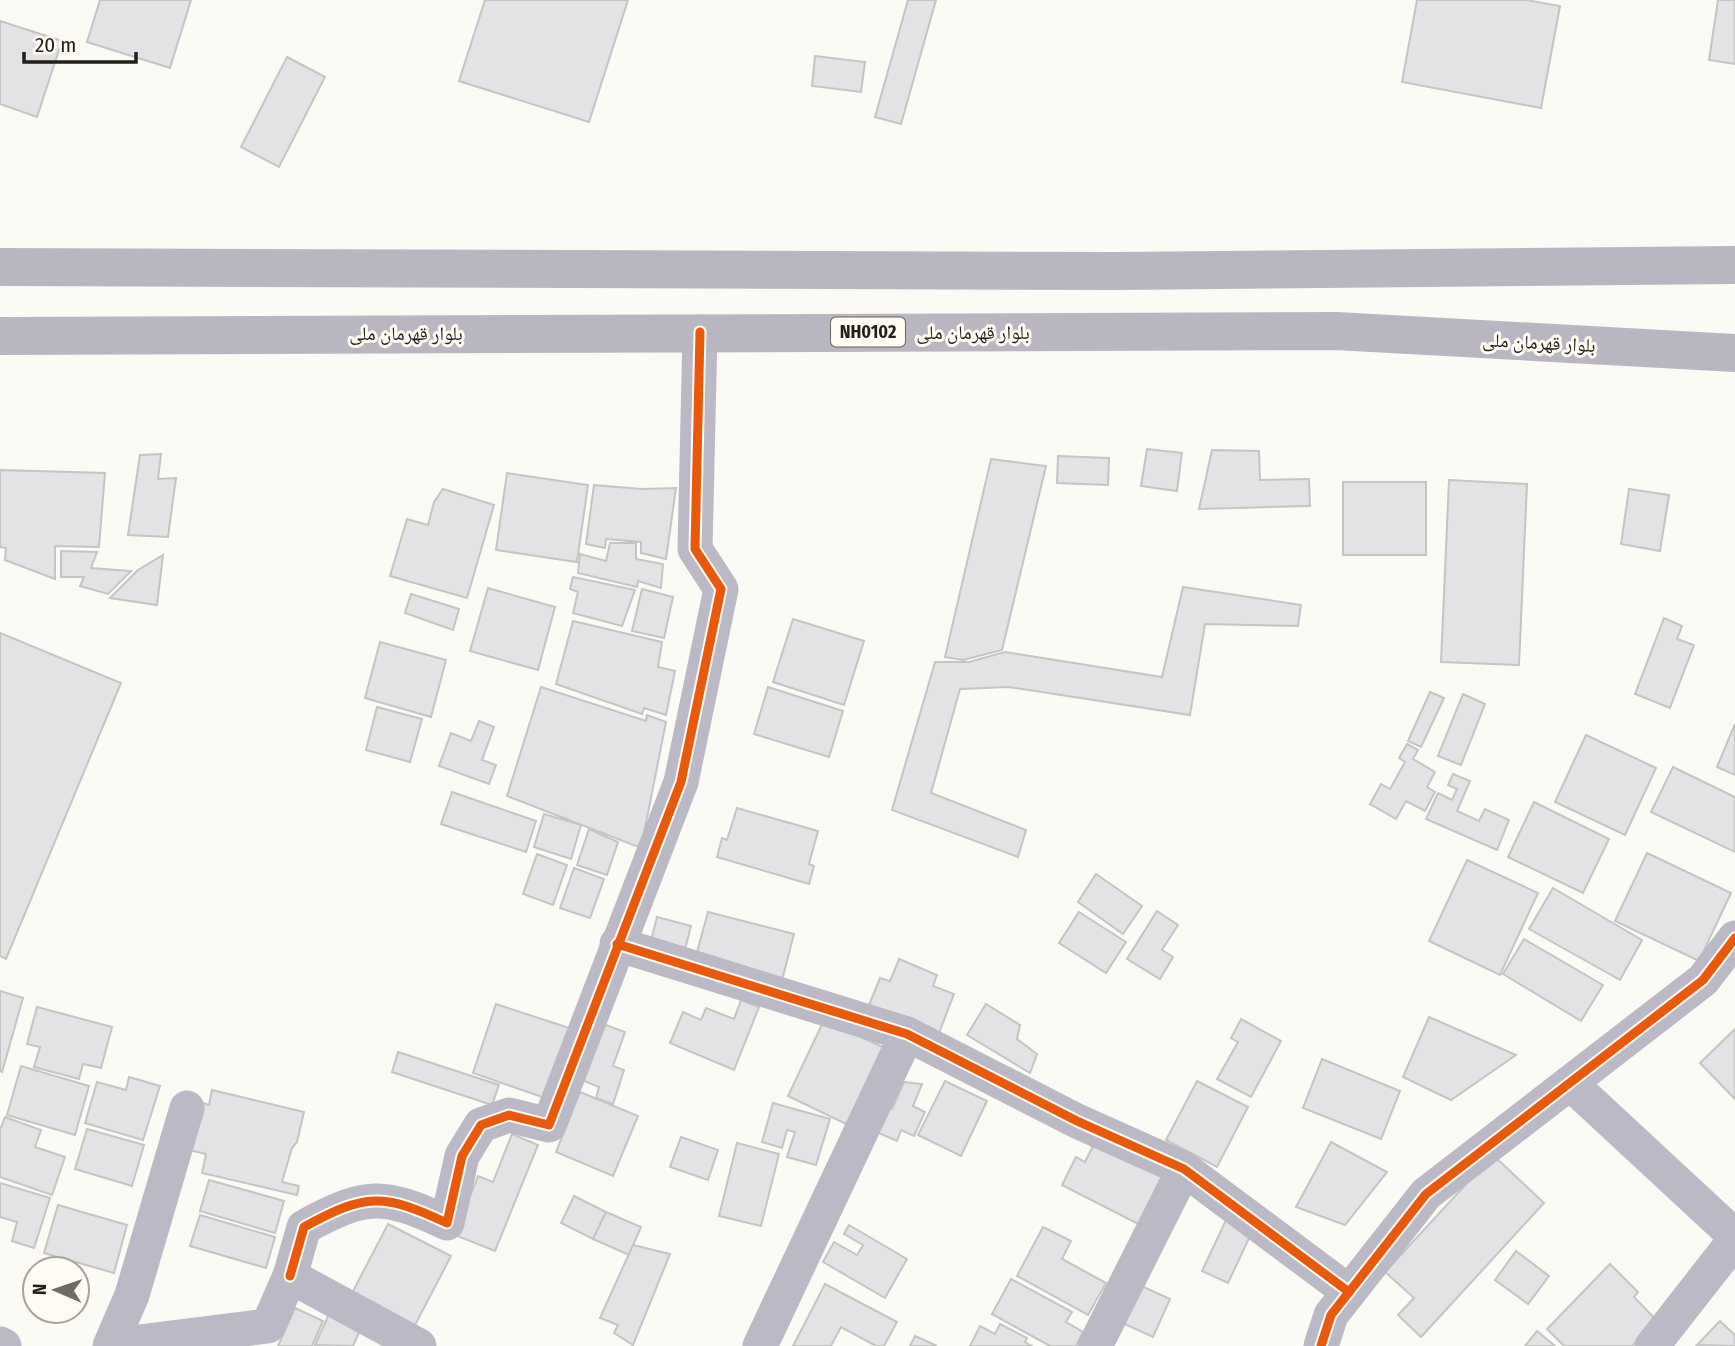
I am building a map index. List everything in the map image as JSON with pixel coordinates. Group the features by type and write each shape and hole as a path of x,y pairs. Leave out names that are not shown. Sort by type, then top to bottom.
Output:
{"highway":[{"path":"0,267 1130,271 1735,265"},
{"name":"بلوار قهرمان ملی","path":"0,336 1336,331 1735,352"}],"street":[{"path":"135,1346 139,1342 268,1326 290,1276 304,1227 340,1208 384,1199 418,1209 447,1223 462,1156 481,1125 509,1115 549,1125 681,782 721,589 695,549 700,332"},
{"path":"1321,1346 1331,1315 1426,1194 1703,980 1735,938"},
{"path":"617,944 906,1034 1077,1121 1184,1169 1349,1292"},
{"path":"760,1346 906,1034"},
{"path":"1570,1083 1735,1238 1652,1346"},
{"path":"110,1346 132,1295 187,1108"},
{"path":"1095,1346 1184,1169"},
{"path":"290,1276 419,1346"}],"building":[{"path":"100,0 191,0 170,68 87,42"},
{"path":"485,0 628,0 589,122 459,81"},
{"path":"908,0 936,0 901,124 875,117"},
{"path":"1417,0 1526,0 1560,6 1541,108 1402,82"},
{"path":"1718,0 1735,0 1735,64 1709,60"},
{"path":"0,21 62,41 37,117 0,104"},
{"path":"815,56 865,62 861,92 812,86"},
{"path":"287,57 325,77 279,167 241,147"},
{"path":"1147,449 1182,453 1177,491 1141,486"},
{"path":"1212,450 1259,451 1260,480 1309,479 1310,506 1199,509"},
{"path":"161,454 158,479 176,478 168,537 128,535 140,455"},
{"path":"1058,456 1109,458 1108,485 1057,483"},
{"path":"991,459 1046,466 1002,650 963,660 945,657"},
{"path":"0,470 105,473 99,547 55,546 55,579 5,560 6,548 0,547"},
{"path":"507,473 588,485 577,562 496,550"},
{"path":"1449,480 1527,484 1519,665 1441,662"},
{"path":"1343,482 1426,482 1426,555 1343,555"},
{"path":"594,485 641,489 676,488 666,559 641,553 641,542 606,539 605,548 586,544"},
{"path":"443,489 494,505 467,598 390,576 407,519 428,525 434,502"},
{"path":"1629,489 1669,495 1660,551 1621,544"},
{"path":"610,543 636,543 636,559 663,564 661,588 638,581 637,587 578,573 580,554 606,561"},
{"path":"61,551 97,552 91,568 131,571 108,594 80,586 84,577 61,577"},
{"path":"163,555 157,605 110,598 138,570"},
{"path":"573,577 635,590 622,626 573,613 578,592 570,589"},
{"path":"1183,587 1301,605 1298,626 1205,624 1190,715 1009,687 960,689 931,793 1026,830 1018,857 892,810 935,662 969,662 1005,652 1162,677"},
{"path":"488,588 555,607 538,670 470,651"},
{"path":"642,589 673,597 664,638 632,631"},
{"path":"411,594 459,609 453,630 405,613"},
{"path":"1664,618 1682,626 1677,639 1694,645 1670,708 1635,694"},
{"path":"793,619 864,641 844,705 773,682"},
{"path":"573,621 662,642 658,667 675,671 666,715 644,708 642,714 556,684"},
{"path":"0,633 121,683 6,959 0,956"},
{"path":"380,642 446,660 431,717 365,698"},
{"path":"541,687 646,721 647,715 666,722 641,848 507,796"},
{"path":"768,687 843,711 829,757 754,734"},
{"path":"1430,692 1444,698 1421,747 1408,741"},
{"path":"1463,694 1485,704 1461,765 1438,756"},
{"path":"377,707 422,719 410,762 366,750"},
{"path":"479,721 494,727 482,760 496,765 489,784 439,766 451,733 471,741"},
{"path":"1735,724 1735,775 1717,767"},
{"path":"1586,735 1656,768 1625,835 1555,802"},
{"path":"1407,744 1418,750 1413,759 1435,772 1427,787 1435,792 1425,811 1406,801 1396,819 1370,804 1381,784 1390,789 1405,762 1399,758"},
{"path":"1673,767 1735,797 1735,852 1651,812"},
{"path":"1453,774 1470,781 1457,811 1479,821 1485,809 1509,820 1497,850 1426,819 1438,793 1452,800 1457,789 1448,785"},
{"path":"452,792 536,821 526,852 441,824"},
{"path":"1534,802 1609,839 1583,893 1508,857"},
{"path":"737,808 818,831 809,864 814,866 809,884 717,857 722,838 727,840"},
{"path":"544,814 581,825 571,859 534,847"},
{"path":"589,829 618,842 607,875 577,865"},
{"path":"1647,853 1731,893 1699,961 1615,921"},
{"path":"537,854 567,865 553,905 523,894"},
{"path":"1467,860 1538,893 1500,975 1429,941"},
{"path":"574,868 604,879 590,918 560,908"},
{"path":"1096,874 1142,906 1123,934 1078,902"},
{"path":"1553,888 1642,940 1620,980 1529,929"},
{"path":"1157,911 1178,925 1162,950 1173,957 1160,979 1127,959"},
{"path":"708,912 794,934 780,988 697,952"},
{"path":"1079,912 1126,942 1106,973 1059,943"},
{"path":"657,917 691,926 682,961 648,952"},
{"path":"1524,939 1603,985 1581,1021 1503,974"},
{"path":"899,959 937,975 933,986 954,994 939,1033 869,1005 880,978 890,981"},
{"path":"0,991 23,998 2,1072 0,1071"},
{"path":"741,1000 759,1007 734,1070 670,1043 683,1012 701,1020 706,1008 734,1019"},
{"path":"496,1004 569,1028 545,1098 473,1073"},
{"path":"986,1004 1020,1025 1017,1039 1037,1054 1030,1073 967,1035"},
{"path":"37,1007 112,1027 101,1068 83,1064 79,1079 34,1067 40,1047 27,1044"},
{"path":"1429,1017 1516,1055 1451,1100 1403,1077"},
{"path":"1241,1019 1281,1041 1251,1097 1217,1079 1238,1042 1231,1038"},
{"path":"824,1020 885,1048 848,1125 788,1096"},
{"path":"603,1024 625,1032 613,1066 624,1070 613,1104 596,1098 599,1087 584,1081"},
{"path":"1735,1029 1735,1099 1700,1063"},
{"path":"398,1052 499,1085 492,1105 392,1072"},
{"path":"1322,1059 1400,1091 1381,1139 1303,1108"},
{"path":"21,1066 89,1086 75,1135 7,1115"},
{"path":"129,1077 160,1086 143,1140 85,1123 97,1082 126,1090"},
{"path":"945,1081 987,1101 961,1156 918,1135"},
{"path":"1197,1081 1248,1107 1217,1167 1166,1140"},
{"path":"904,1082 922,1084 913,1106 925,1112 914,1136 901,1130 897,1141 874,1131 885,1106 892,1109"},
{"path":"212,1090 304,1112 297,1142 292,1148 282,1182 299,1186 297,1195 202,1173 206,1154 189,1150 200,1102 209,1105"},
{"path":"580,1092 638,1116 613,1176 556,1152"},
{"path":"773,1103 830,1119 816,1165 787,1157 795,1132 787,1130 782,1148 762,1142"},
{"path":"5,1117 41,1130 35,1147 65,1157 52,1195 0,1177 0,1130"},
{"path":"87,1129 144,1145 132,1186 75,1169"},
{"path":"512,1134 538,1145 495,1251 455,1235 478,1176 493,1182"},
{"path":"681,1137 718,1150 708,1180 670,1167"},
{"path":"1095,1142 1166,1178 1142,1226 1062,1185 1076,1157 1085,1162"},
{"path":"1331,1142 1387,1172 1345,1225 1296,1207"},
{"path":"737,1143 779,1154 761,1226 719,1216"},
{"path":"1493,1155 1544,1203 1421,1337 1398,1315 1414,1298 1385,1272"},
{"path":"209,1180 284,1201 275,1233 200,1211"},
{"path":"0,1183 50,1198 34,1248 12,1241 17,1222 0,1217"},
{"path":"574,1196 606,1212 593,1239 561,1223"},
{"path":"58,1205 127,1225 114,1273 91,1266 91,1255 44,1253"},
{"path":"606,1212 641,1227 629,1255 593,1239"},
{"path":"200,1215 275,1237 266,1268 190,1246"},
{"path":"1226,1220 1252,1232 1228,1283 1202,1271"},
{"path":"388,1224 451,1256 414,1327 351,1295"},
{"path":"849,1225 907,1259 885,1298 823,1262 834,1242 857,1255 863,1245 844,1234"},
{"path":"1043,1227 1071,1241 1062,1259 1106,1283 1088,1315 1017,1276"},
{"path":"633,1245 670,1254 633,1345 614,1333 618,1325 600,1318"},
{"path":"1516,1251 1549,1276 1528,1304 1495,1280"},
{"path":"1610,1264 1638,1292 1634,1297 1657,1321 1632,1346 1564,1346 1547,1329"},
{"path":"1011,1279 1072,1312 1066,1322 1083,1332 1076,1346 1050,1346 992,1314"},
{"path":"1135,1283 1170,1299 1153,1337 1118,1321"},
{"path":"825,1284 897,1322 884,1346 876,1346 841,1327 831,1346 793,1346"},
{"path":"295,1308 323,1321 312,1346 278,1346"},
{"path":"330,1312 362,1326 353,1346 315,1345"},
{"path":"1720,1321 1735,1335 1735,1346 1697,1345"},
{"path":"1000,1324 1027,1338 1025,1342 1032,1346 970,1346 980,1326 995,1334"},
{"path":"1537,1331 1555,1346 1525,1346"},
{"path":"915,1336 937,1346 910,1346"}],"cycle path":[{"path":"290,1276 304,1227 344,1208 375,1201 406,1206 447,1223 462,1156 481,1125 509,1115 549,1125 681,782 721,589 695,549 700,332"},
{"path":"1321,1346 1331,1315 1426,1194 1703,980 1735,938"},
{"path":"617,944 907,1034 1077,1121 1184,1169 1349,1292"}]}
